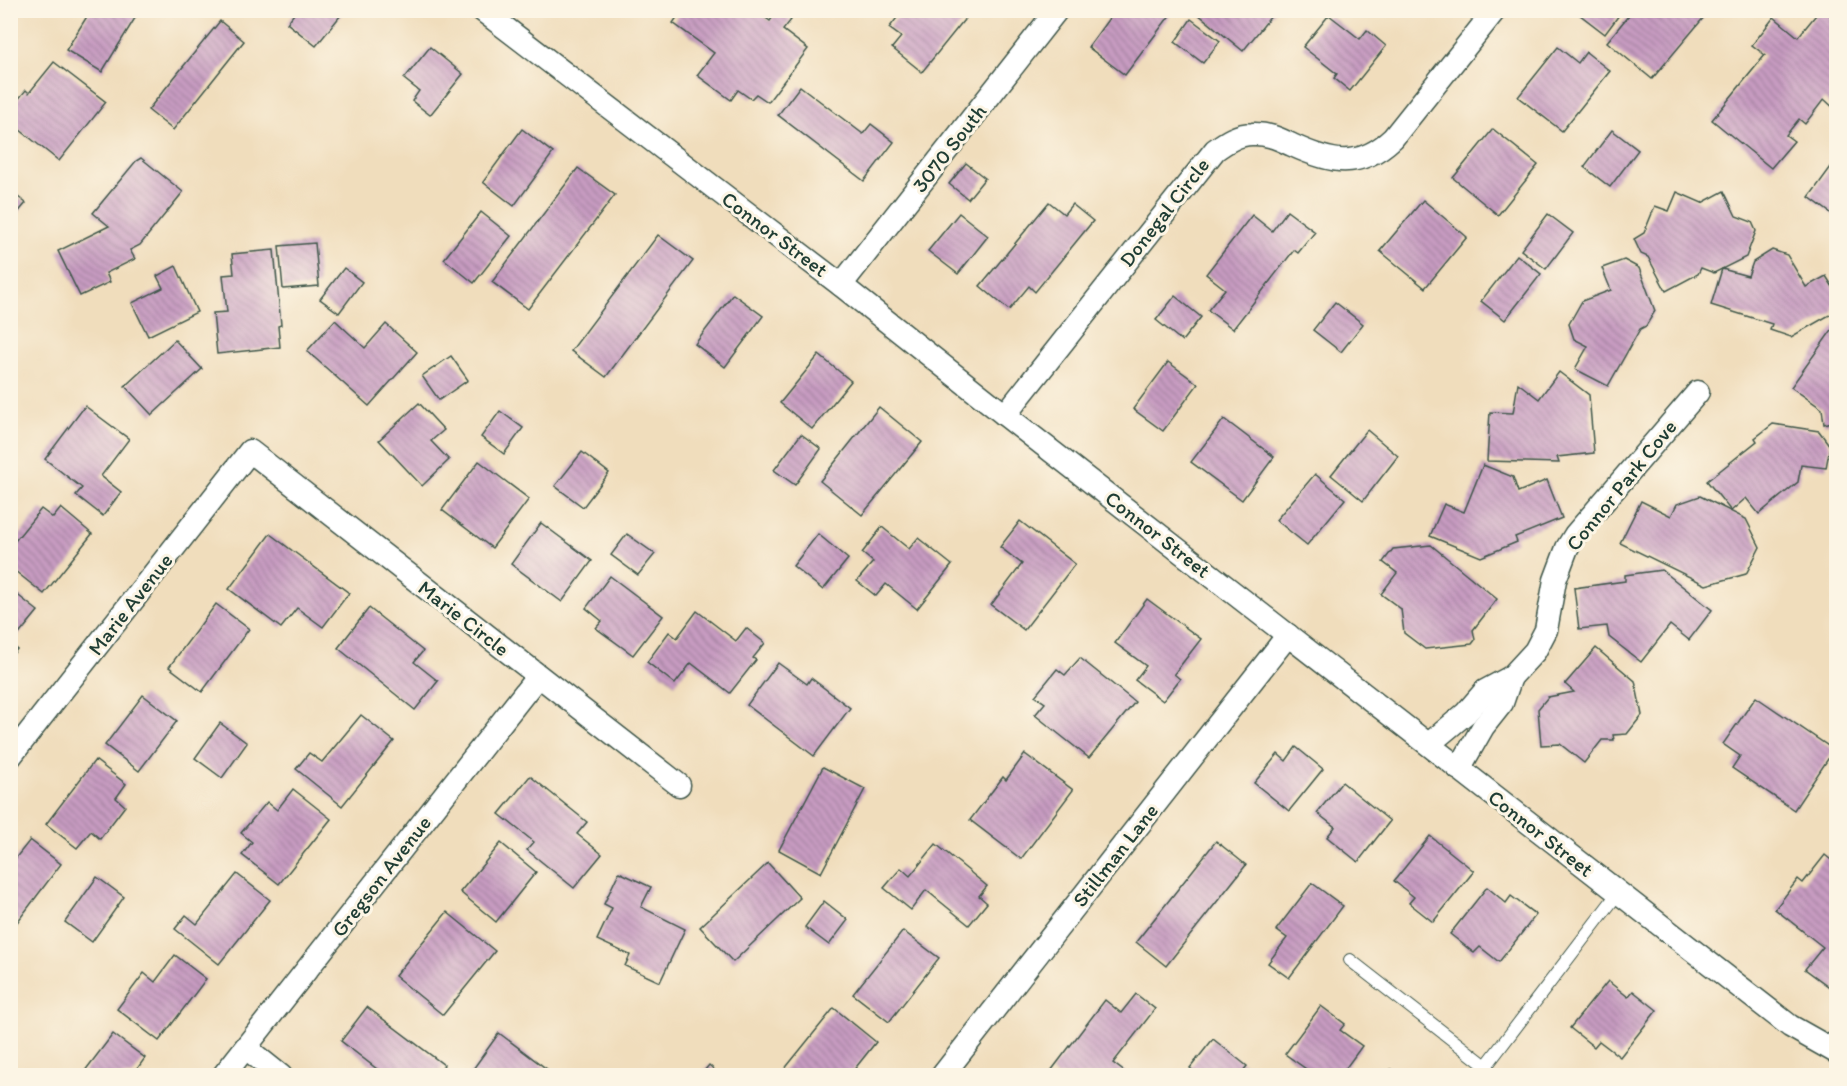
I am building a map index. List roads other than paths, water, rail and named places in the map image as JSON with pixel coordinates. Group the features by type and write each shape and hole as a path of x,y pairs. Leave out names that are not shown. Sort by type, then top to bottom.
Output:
{"street":[{"name":"Connor Street","path":"482,10 841,285 1790,1026 1828,1046 1836,1053"},
{"name":"3070 South","path":"841,285 1057,10"},
{"name":"Donegal Circle","path":"1005,415 1215,150 1236,137 1251,134 1274,137 1317,157 1330,160 1359,159 1376,153 1393,138 1495,10"},
{"name":"Connor Park Cove","path":"1429,744 1467,713 1485,691 1511,677 1535,651 1546,630 1555,580 1564,555 1575,535 1698,392"},
{"name":"Marie Circle","path":"250,451 679,785"},
{"name":"Marie Avenue","path":"10,757 250,451"},
{"name":"Stillman Lane","path":"942,1076 1288,635"},
{"name":"Gregson Avenue","path":"223,1076 538,676"},
{"name":"Connor Park Cove","path":"1459,769 1484,726 1502,703 1511,677"},
{"path":"246,1048 281,1076"}],"lane":[{"path":"1350,960 1486,1065 1618,893"}]}
